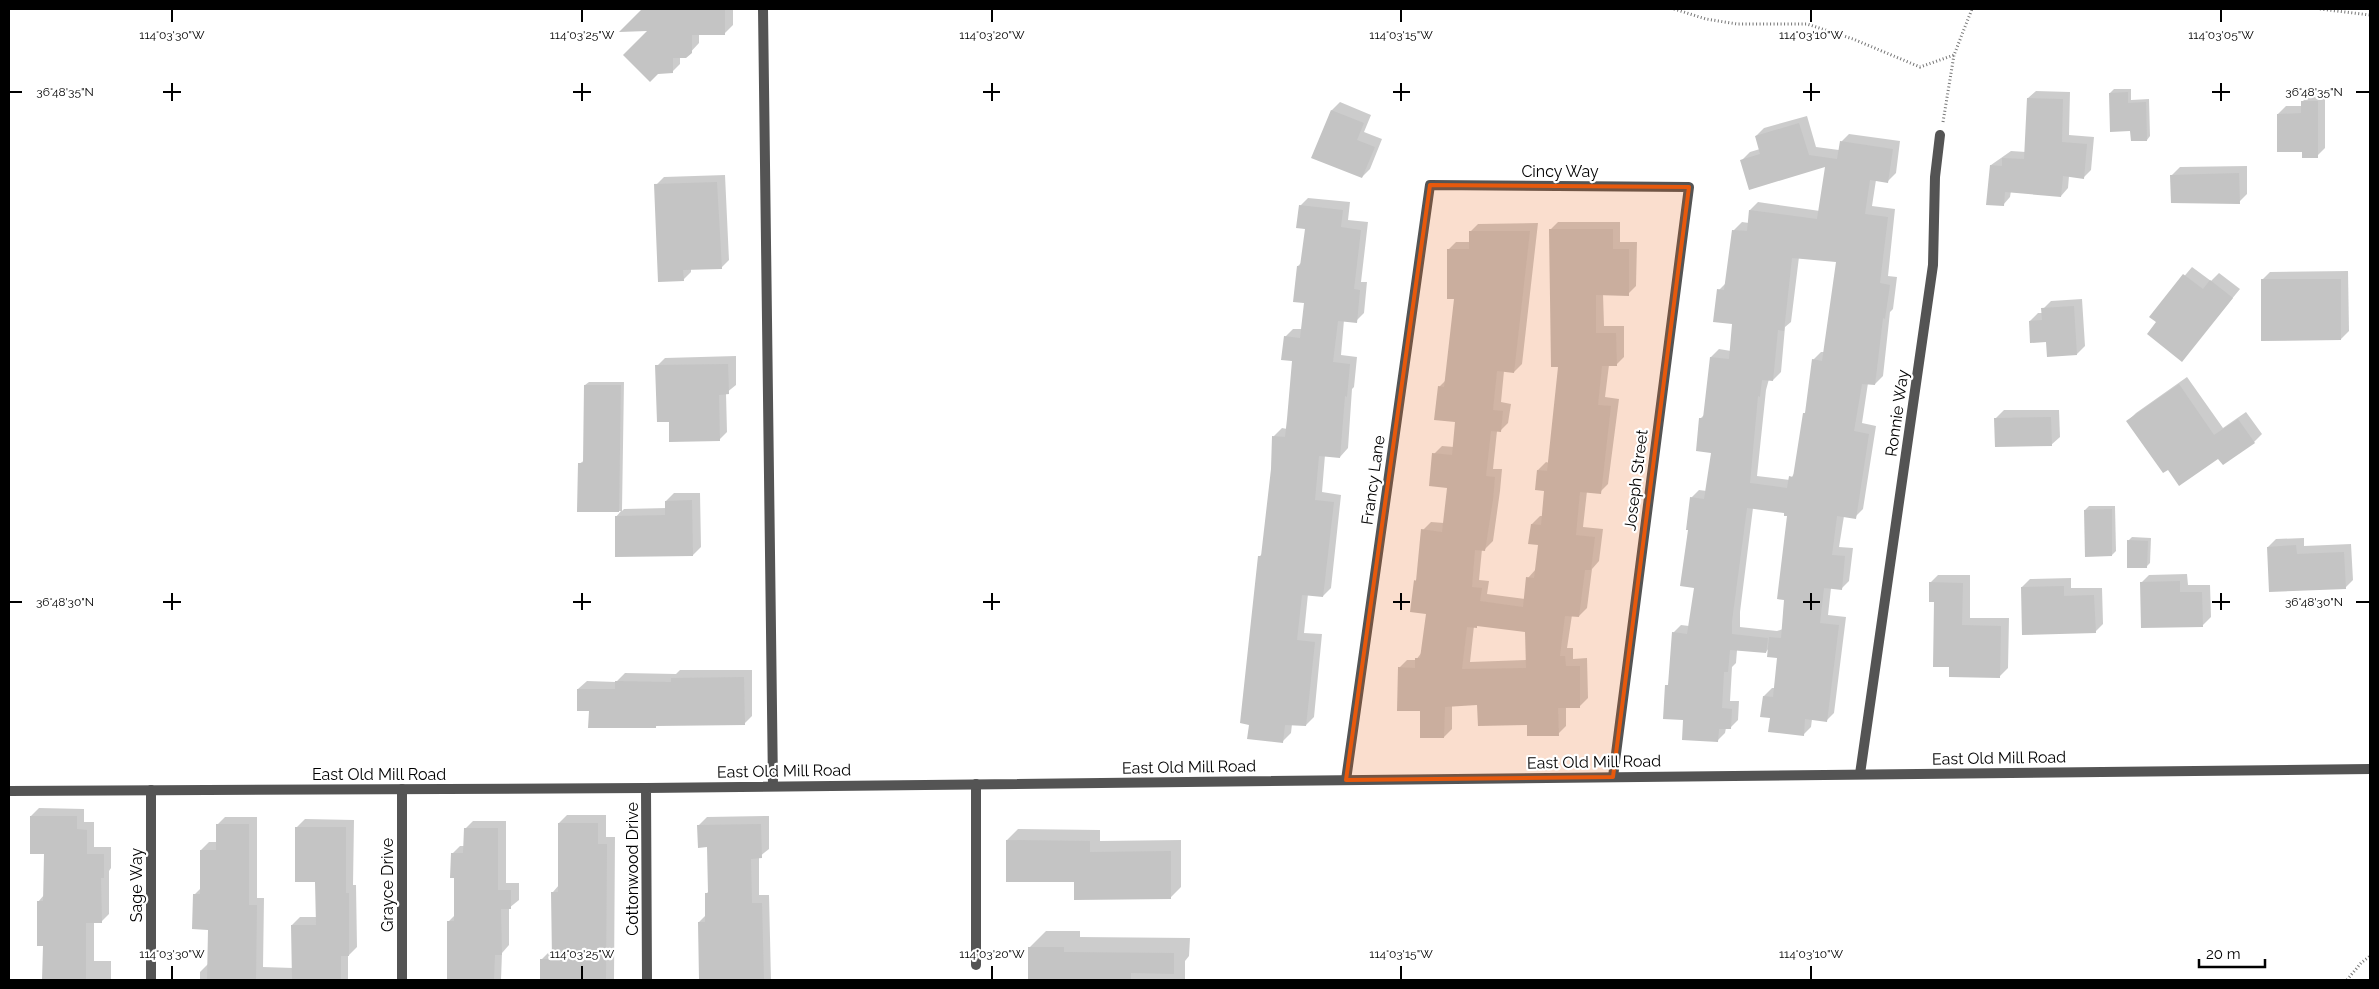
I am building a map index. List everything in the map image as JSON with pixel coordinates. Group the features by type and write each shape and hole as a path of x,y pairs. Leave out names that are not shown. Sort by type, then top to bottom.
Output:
{"street":[{"path":"763,9 773,786"},
{"name":"Ronnie Way","path":"1860,774 1933,265 1935,177 1940,134"},
{"name":"Cincy Way","path":"1430,185 1689,187"},
{"name":"Francy Lane","path":"1346,780 1430,185"},
{"name":"Joseph Street","path":"1613,777 1689,187"},
{"name":"East Old Mill Road","path":"9,791 646,788 2370,769"},
{"path":"976,784 976,965"},
{"name":"Cottonwood Drive","path":"646,788 647,980"},
{"name":"Grayce Drive","path":"402,789 402,980"},
{"name":"Sage Way","path":"151,980 152,790"}],"path":[{"path":"1674,9 1737,24 1807,24 1853,39 1920,67 1954,54"},
{"path":"1940,134 1954,54 1972,9"},
{"path":"2320,9 2370,15"},
{"path":"2347,980 2361,963 2370,956"}],"highlighted area":[{"path":"1430,185 1689,187 1613,777 1346,780"}],"building":[{"path":"642,9 725,9 725,35 692,35 692,53 686,58 673,58 673,73 658,74 650,82 623,55 647,31 619,32"},
{"path":"2128,92 2128,103 2146,102 2147,141 2131,141 2130,131 2110,132 2109,93"},
{"path":"2027,98 2063,99 2062,142 2087,144 2084,179 2063,176 2061,197 2005,192 2004,206 1986,205 1990,165 2002,166 2002,158 2024,159"},
{"path":"2301,101 2318,101 2318,158 2302,158 2302,152 2277,152 2277,114 2301,113"},
{"path":"1331,110 1364,123 1357,140 1375,147 1362,178 1311,158"},
{"path":"1799,123 1809,155 1837,159 1840,141 1893,149 1888,183 1870,180 1865,214 1888,217 1880,283 1890,285 1885,319 1883,318 1875,385 1862,384 1854,431 1869,434 1856,519 1837,516 1832,555 1845,556 1842,590 1824,588 1820,623 1839,625 1827,722 1805,719 1804,736 1768,732 1770,718 1760,717 1763,696 1773,697 1777,658 1767,657 1769,637 1781,638 1784,600 1777,599 1787,516 1784,516 1784,513 1747,508 1732,621 1732,634 1768,638 1766,653 1730,650 1728,672 1724,672 1722,708 1732,709 1731,729 1719,729 1718,742 1682,740 1683,720 1663,719 1665,685 1668,685 1672,632 1687,634 1694,588 1680,586 1688,530 1686,530 1690,497 1704,499 1711,453 1696,451 1699,418 1703,418 1710,357 1729,359 1732,324 1713,322 1717,289 1724,290 1732,230 1747,231 1749,210 1817,219 1825,167 1749,190 1740,160 1760,154 1755,136","holes":["1792,258 1836,262 1822,361 1812,359 1805,413 1803,413 1793,477 1789,476 1787,488 1750,483 1758,396 1760,397 1762,380 1773,381 1778,330 1784,331"]},
{"path":"2239,173 2240,204 2171,203 2170,175"},
{"path":"717,182 722,269 683,270 684,281 658,282 654,184"},
{"path":"1299,205 1343,210 1341,227 1361,230 1354,289 1360,290 1357,323 1338,321 1333,362 1350,364 1347,397 1345,396 1340,458 1319,456 1315,500 1334,502 1323,597 1302,595 1297,640 1315,642 1306,726 1285,725 1283,743 1247,739 1249,725 1240,723 1258,556 1261,556 1271,469 1272,436 1285,437 1292,361 1281,360 1284,336 1300,338 1304,303 1293,302 1297,266 1300,266 1305,229 1296,228"},
{"path":"1549,229 1613,229 1613,249 1629,249 1629,296 1596,295 1596,333 1616,333 1617,366 1602,366 1598,405 1611,406 1601,494 1580,492 1576,535 1595,537 1591,570 1585,570 1579,617 1565,616 1560,656 1565,656 1566,666 1580,666 1580,708 1558,708 1559,736 1527,736 1527,725 1478,726 1477,705 1445,707 1444,738 1420,738 1420,711 1397,711 1398,667 1415,668 1415,658 1420,658 1426,614 1410,612 1414,580 1416,581 1421,529 1442,532 1447,488 1429,486 1432,453 1452,455 1455,422 1434,420 1438,386 1444,387 1454,299 1447,299 1447,249 1469,249 1469,231 1530,231 1514,373 1497,371 1493,410 1503,411 1501,432 1491,431 1486,476 1495,477 1493,500 1485,551 1475,550 1472,587 1482,588 1480,601 1523,607 1526,577 1534,578 1538,545 1528,544 1531,524 1541,525 1544,491 1535,490 1537,470 1547,471 1558,367 1551,367","holes":["1477,626 1525,632 1526,668 1462,669 1467,627 1477,628"]},
{"path":"2183,274 2203,289 2210,280 2233,298 2182,362 2147,334 2156,322 2149,317"},
{"path":"2261,279 2341,279 2341,340 2261,341"},
{"path":"2074,306 2077,355 2047,357 2046,342 2030,343 2029,321 2042,320 2041,308"},
{"path":"728,364 729,394 719,395 720,441 669,442 669,422 657,422 655,365"},
{"path":"2179,384 2214,435 2238,419 2255,443 2223,465 2218,459 2179,486 2168,470 2163,473 2126,421"},
{"path":"584,385 621,385 619,512 577,512 578,463 583,463"},
{"path":"2051,417 2052,446 1995,447 1994,418"},
{"path":"692,500 693,556 615,557 615,516 665,515 665,501"},
{"path":"2112,509 2112,556 2085,557 2084,510"},
{"path":"2127,540 2148,541 2147,568 2127,568"},
{"path":"2296,545 2297,554 2344,552 2346,589 2269,592 2267,547"},
{"path":"2180,581 2180,592 2202,592 2203,627 2141,628 2140,582"},
{"path":"1929,582 1963,583 1962,625 2001,626 2000,678 1949,677 1949,667 1933,667 1934,602 1929,602"},
{"path":"2064,586 2064,596 2094,595 2096,633 2022,635 2021,587"},
{"path":"744,677 745,725 588,728 589,711 577,711 577,689 615,689 615,681 671,682 671,678"},
{"path":"30,816 77,816 77,829 87,830 87,854 104,854 104,878 101,878 102,923 86,923 86,980 42,980 43,946 37,946 37,901 43,901 44,854 30,854"},
{"path":"558,823 598,823 598,844 607,844 606,980 540,980 540,959 552,959 551,892 558,892"},
{"path":"216,824 249,824 249,905 257,905 256,980 207,980 208,930 192,929 193,894 200,894 200,850 216,850"},
{"path":"761,824 762,858 751,859 752,903 762,903 764,980 699,980 698,922 705,922 705,893 708,893 707,847 698,848 697,825"},
{"path":"295,827 346,827 346,893 349,893 349,956 341,956 341,980 292,980 291,925 316,925 315,882 295,882"},
{"path":"464,828 498,828 498,890 511,890 511,909 501,909 502,955 495,955 494,980 447,980 447,921 454,921 454,878 450,878 451,853 463,853"},
{"path":"1006,840 1090,841 1090,852 1171,851 1171,899 1074,900 1074,882 1006,882"},
{"path":"1028,947 1064,947 1064,952 1174,953 1174,974 1131,973 1131,980 1028,980"}]}
